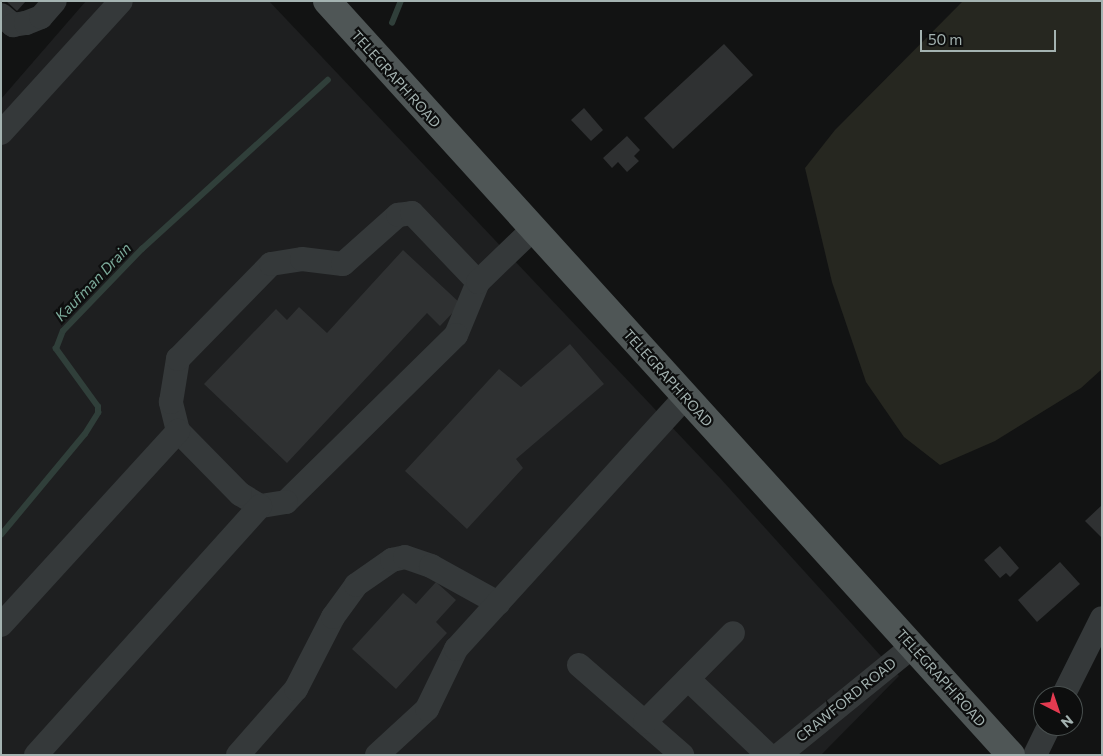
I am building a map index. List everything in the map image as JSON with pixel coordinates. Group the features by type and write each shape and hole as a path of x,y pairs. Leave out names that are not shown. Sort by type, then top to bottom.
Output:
{"main road":[{"name":"TELEGRAPH ROAD","path":"327,1 532,230 1011,755"}],"street":[{"path":"1,15 13,24 26,23 41,17 55,1"},
{"path":"1,133 121,1"},
{"path":"260,506 240,494 178,431 171,402 178,359 271,264 302,259 343,264 398,215 412,213 478,282"},
{"path":"36,755 260,506 286,502 456,335 478,282 532,230"},
{"path":"377,755 427,709 456,649 685,397"},
{"path":"1,625 178,431"},
{"path":"238,755 296,688 333,617 356,585 392,560 405,557 431,566 498,603"},
{"path":"1068,686 1102,618"},
{"path":"645,722 733,633"},
{"name":"CRAWFORD ROAD","path":"779,755 913,646"},
{"path":"579,665 682,755"},
{"path":"688,679 768,755"},
{"path":"1035,755 1044,736"}],"shaded area":[{"path":"86,1 269,1 720,478 899,676 821,755 1,755 1,99"},
{"path":"963,1 1102,1 1102,369 1081,388 995,441 940,465 904,437 866,382 832,282 805,168 835,130"}],"building":[{"path":"6,1 26,1 17,11"},
{"path":"724,44 753,75 673,149 644,118"},
{"path":"584,108 603,130 591,141 571,120"},
{"path":"627,136 640,150 634,156 639,161 627,172 618,162 612,168 603,158"},
{"path":"403,250 461,304 440,326 427,313 287,463 204,384 276,309 287,320 299,307 327,333"},
{"path":"570,344 604,384 516,459 523,468 467,529 405,471 499,369 521,387"},
{"path":"1102,505 1102,538 1085,521"},
{"path":"1000,546 1019,568 1010,577 1006,573 1000,578 984,560"},
{"path":"1060,562 1080,584 1037,622 1018,600"},
{"path":"436,582 456,600 436,622 447,633 396,689 352,649 403,593 416,604"}],"waterway":[{"name":"Kaufman Drain","path":"392,23 401,1"},
{"name":"Kaufman Drain","path":"1,535 85,434 98,413 98,407 56,349 63,331 142,249 328,80"}]}
